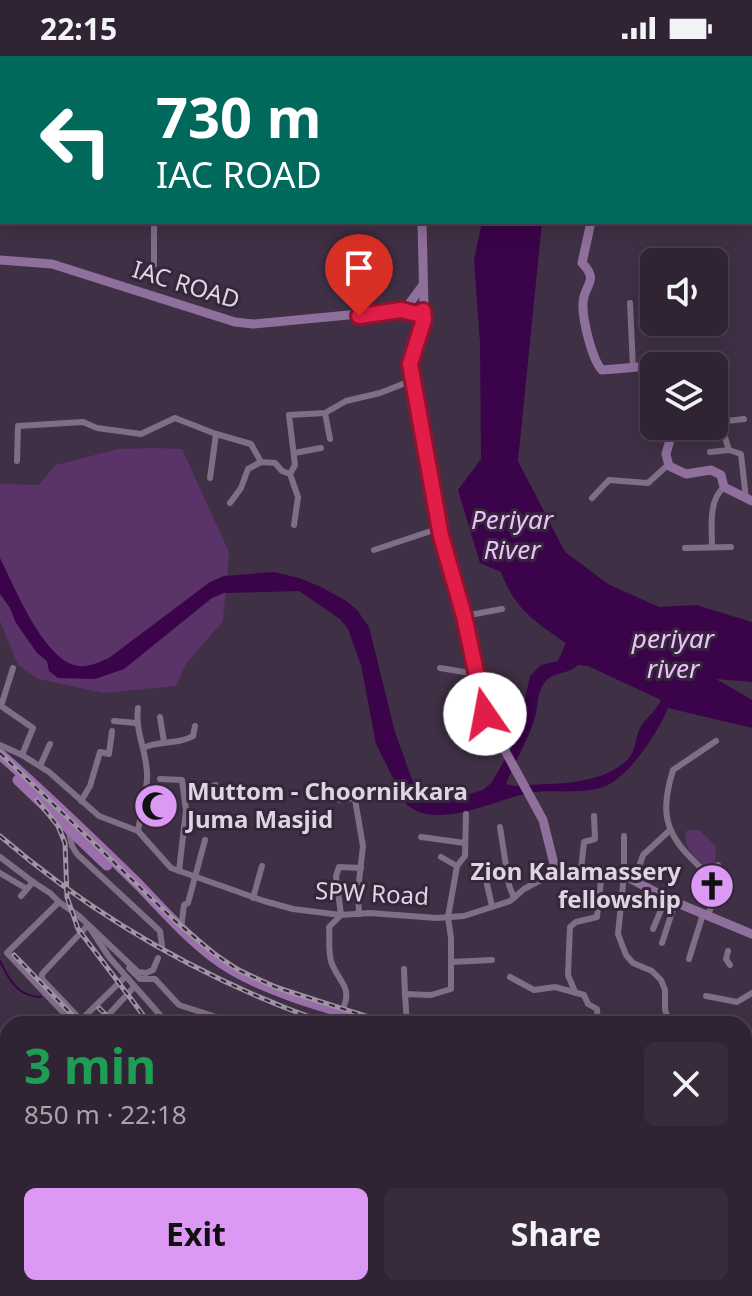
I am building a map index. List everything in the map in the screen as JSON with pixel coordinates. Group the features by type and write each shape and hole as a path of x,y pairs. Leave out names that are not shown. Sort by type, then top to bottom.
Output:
{"highway":[{"path":"0,754 196,950 226,973 281,997 341,1016"},
{"path":"0,763 181,928 233,969 290,995 357,1016"}],"main road":[{"path":"422,224 423,285 414,307 424,319 410,358 440,528 464,616 485,714 543,820 556,872"},
{"path":"591,224 582,263 589,270 591,278 583,303 594,362 602,370 640,367"},
{"name":"IAC ROAD","path":"0,260 52,264 235,322 280,323 414,307"},
{"path":"670,440 666,454 669,464 686,474 711,470 721,475 724,487 749,500"},
{"name":"SPW Road","path":"556,872 581,870 624,875 671,900 752,934"}],"street":[{"path":"154,224 154,265"},
{"path":"630,303 633,368"},
{"path":"294,525 298,497 290,474 295,465 289,415 325,413 346,401 380,393 413,380"},
{"path":"325,413 330,439"},
{"path":"17,461 18,426 83,422 97,428 141,434 175,418 251,444 261,462"},
{"path":"728,419 744,419"},
{"path":"210,478 216,434"},
{"path":"725,440 729,450"},
{"path":"294,453 321,448"},
{"path":"710,452 729,450 741,454 749,500"},
{"path":"230,503 241,488 248,469 261,462 277,464 282,471 290,474"},
{"path":"592,498 609,480 648,483 669,464"},
{"path":"712,546 712,510 717,494 724,487"},
{"path":"374,550 440,528"},
{"path":"685,548 731,547"},
{"path":"464,616 502,609"},
{"path":"13,668 1,706 33,728 22,755"},
{"path":"440,668 476,674"},
{"path":"138,708 136,723 147,777 138,831"},
{"path":"160,717 164,742"},
{"path":"114,721 136,723"},
{"path":"143,748 187,740 193,736 195,726"},
{"path":"81,801 90,786 100,752 109,754 112,731"},
{"path":"716,741 673,770 666,821 676,843 704,871 720,880"},
{"path":"40,766 50,744"},
{"name":"SPW Road","path":"0,745 40,766 99,816 138,831 171,868 293,909 341,915 464,916 514,898 556,872"},
{"path":"160,779 182,780 186,810 179,871"},
{"path":"185,798 216,785"},
{"path":"340,800 354,796 362,838 359,914"},
{"path":"405,994 431,995 451,989 448,917 457,866 465,856 466,814"},
{"path":"581,870 584,842 595,839 594,816"},
{"path":"70,825 72,846 77,854 160,931 162,946"},
{"path":"500,827 514,898"},
{"path":"635,879 643,855 669,831"},
{"path":"624,836 618,934 626,955 633,963 652,971 661,980 668,1016"},
{"path":"421,837 465,843"},
{"path":"181,928 184,905 188,903 205,840"},
{"path":"0,857 50,893 142,973 153,970 158,958"},
{"path":"441,857 457,866"},
{"path":"689,959 705,915 720,888 718,865"},
{"path":"253,898 262,866"},
{"path":"342,1011 348,998 347,991 332,965 328,948 329,927 341,915 336,876 339,867 361,868"},
{"path":"575,992 568,975 570,927 576,922 597,917 602,871"},
{"path":"0,873 27,889"},
{"path":"485,876 492,906"},
{"path":"21,896 33,882"},
{"path":"653,929 671,900"},
{"path":"662,943 671,900"},
{"path":"59,902 7,953 66,1016"},
{"path":"77,1016 42,979 42,974 88,925"},
{"path":"88,925 93,937 161,1016"},
{"path":"728,951 726,959 730,965"},
{"path":"121,954 134,974 140,979 155,979 179,1005 216,1016"},
{"path":"451,962 492,960"},
{"path":"404,969 406,1016"},
{"path":"85,1016 125,977"},
{"path":"510,977 534,990 555,987 584,995 588,1004 597,1009 597,1016"},
{"path":"107,1016 134,987"},
{"path":"706,996 737,1002 752,993"}],"shaded area":[{"path":"118,449 182,449 229,552 223,621 186,664 176,686 103,693 39,679 18,665 0,621 0,484 38,485 56,465"},
{"path":"699,830 716,846 715,869 710,870 689,849 686,831"}],"water":[{"path":"482,224 542,224 518,461 565,552 608,584 659,607 696,605 752,622 752,682 716,679 752,700 752,728 668,708 658,729 632,765 603,787 535,792 469,811 435,815 420,812 406,804 376,744 361,665 348,629 340,619 299,591 224,593 212,598 124,669 95,679 58,678 49,671 47,661 37,653 16,623 0,594 0,558 22,604 43,638 66,662 79,666 109,658 210,582 224,576 274,572 299,578 345,600 369,627 395,732 414,785 424,795 446,801 483,790 492,782 516,740 530,676 541,665 558,661 566,643 519,605 501,572 480,563 458,490 481,459 480,342 474,260","holes":["578,665 588,666 661,700 639,730 630,756 616,768 603,775 574,782 506,784 530,731 543,685 553,676"]}],"waterway":[{"path":"0,961 20,991 41,997"}],"railway":[{"path":"0,753 174,920 213,953 238,970 275,987 365,1016"},
{"path":"37,800 58,826 65,843 67,897 78,929 144,1016"},
{"path":"0,836 75,894 156,945 240,989 308,1016"},
{"path":"14,955 73,1016"},
{"path":"99,1008 107,1016"}],"place":[{"name":"Muttom - Choornikkara Juma Masjid","path":"156,806"},
{"name":"Zion Kalamassery fellowship","path":"712,886"}],"route":[{"path":"359,316 401,310 417,314 423,311 424,319 410,364 441,536 464,616 485,714"}],"water label":[{"name":"Periyar River","path":"512,535"},
{"name":"periyar river","path":"673,654"}]}
